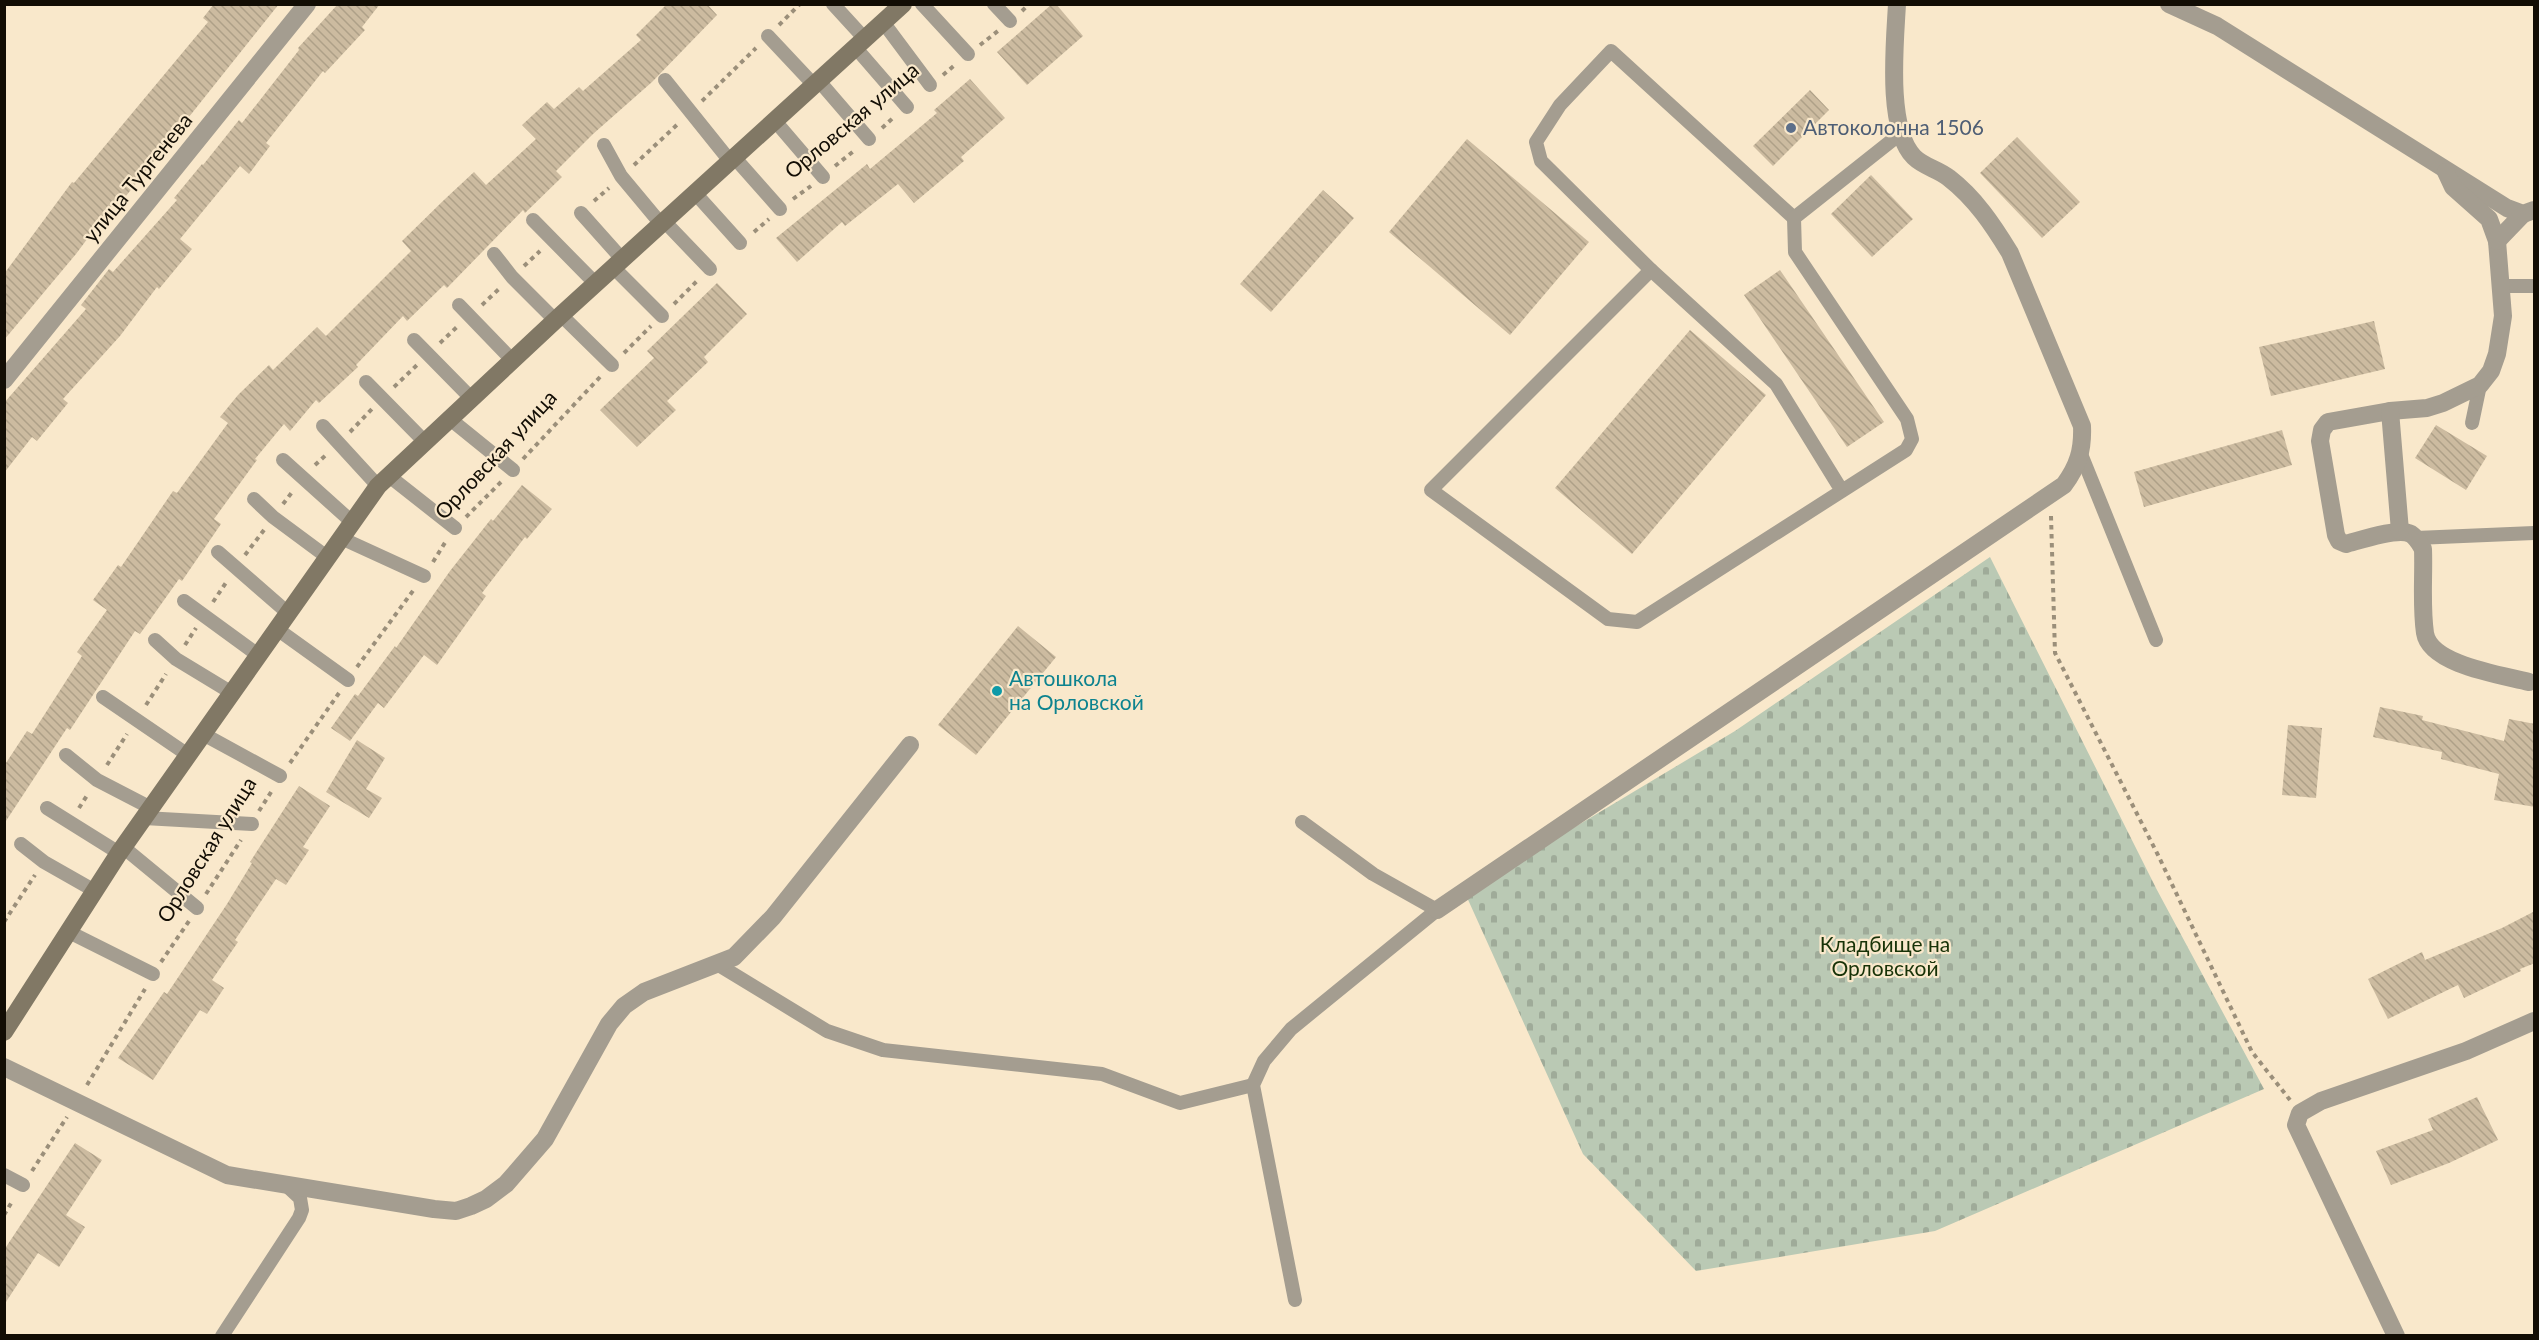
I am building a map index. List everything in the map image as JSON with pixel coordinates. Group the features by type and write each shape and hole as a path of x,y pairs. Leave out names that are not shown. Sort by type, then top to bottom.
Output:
{"main road":[{"path":"4,1032 121,850 383,481 558,317 903,4"}],"street":[{"name":"улица Тургенева","path":"4,380 307,4"},
{"path":"1437,910 2051,494 2064,484 2075,470 2081,454 2082,426 2010,253 1994,226 1974,201 1940,171 1914,157 1900,134 1894,74 1897,4"},
{"path":"2169,4 2217,26 2507,208 2529,212"},
{"path":"2408,535 2346,544 2339,541 2336,536 2320,441 2325,425 2336,419 2427,408 2443,403 2480,384 2491,371 2497,354 2503,316 2497,241 2489,219 2453,187 2446,171"},
{"path":"2497,241 2529,212"},
{"path":"2390,411 2408,535 2423,549 2425,635 2432,647 2446,659 2529,682"},
{"path":"4,1067 227,1175 456,1211 486,1199 506,1184 545,1139 609,1024 624,1006 644,992 735,957 755,938 910,745"},
{"path":"2396,1335 2296,1125 2300,1113 2321,1101 2466,1051 2535,1021"}],"lane":[{"path":"833,4 907,107"},
{"path":"922,4 968,54"},
{"path":"994,4 1010,21"},
{"path":"883,22 930,85"},
{"path":"768,36 869,138"},
{"path":"1651,270 1431,490 1608,619 1637,622 1842,491 1906,450 1912,439 1907,420 1794,252 1794,218 1611,51 1560,105 1536,142 1541,161 1651,270 1776,384 1842,491"},
{"path":"665,80 689,113 780,209"},
{"path":"775,121 823,177"},
{"path":"1794,218 1900,134"},
{"path":"604,145 621,176 663,223 710,269"},
{"path":"694,193 740,243"},
{"path":"581,213 617,263 662,316"},
{"path":"533,220 596,283"},
{"path":"494,254 512,277 612,365"},
{"path":"2500,286 2535,286"},
{"path":"459,304 512,360"},
{"path":"414,340 471,398"},
{"path":"366,382 425,441"},
{"path":"2472,423 2480,384"},
{"path":"450,419 513,470"},
{"path":"323,426 383,481 454,528"},
{"path":"2081,454 2156,640"},
{"path":"284,460 352,522"},
{"path":"254,499 273,517 327,557"},
{"path":"2408,535 2535,533"},
{"path":"341,538 424,576"},
{"path":"218,552 288,613"},
{"path":"184,601 258,655"},
{"path":"277,629 348,680"},
{"path":"155,640 176,658 232,693"},
{"path":"104,697 188,755"},
{"path":"203,734 280,776"},
{"path":"66,755 97,780 148,813 252,824"},
{"path":"47,808 121,850 197,908"},
{"path":"1295,1300 1253,1085 1264,1061 1291,1029 1437,910 1373,874 1302,822"},
{"path":"21,844 44,862 95,891"},
{"path":"69,932 153,974"},
{"path":"717,964 827,1031 883,1050 1102,1074 1180,1103 1253,1085"},
{"path":"4,1175 23,1185"},
{"path":"222,1335 299,1218 302,1210 300,1198 286,1185"}],"path":[{"path":"581,213 689,113 800,4"},
{"name":"Орловская улица","path":"930,85 1029,4"},
{"name":"Орловская улица","path":"740,243 907,107"},
{"path":"70,822 236,567 302,478 428,354 552,240"},
{"name":"Орловская улица","path":"4,1215 77,1102 153,974 252,824 280,776 424,576 454,528 513,470 612,365 710,269"},
{"path":"2051,494 2055,653 2158,855 2252,1052 2300,1113"},
{"path":"4,922 44,862"}],"green space":[{"name":"Кладбище на Орловской","path":"1990,557 2157,890 2264,1089 1935,1231 1696,1271 1583,1154 1465,893 1735,731"}],"building":[{"path":"214,4 279,4 118,206 114,203 76,254 4,340 4,274 72,182 74,183 208,22 203,18"},
{"path":"338,4 380,4 362,27 365,30 325,73 323,71 266,143 270,146 249,174 240,166 180,239 192,249 159,289 157,287 120,336 63,399 68,403 37,441 32,437 4,473 4,403 86,309 81,305 109,269 113,272 177,200 174,198 239,120 242,123 299,50 298,48"},
{"path":"667,4 707,4 717,15 652,82 593,134 556,171 562,177 525,213 523,210 447,288 444,285 407,321 403,316 356,365 358,367 319,403 316,400 290,431 284,424 255,459 257,460 214,519 221,524 182,581 179,579 140,634 135,631 70,730 67,728 4,824 4,766 27,731 32,734 82,656 77,652 107,610 93,600 118,565 121,567 173,491 177,493 228,423 220,417 238,395 269,365 273,370 317,327 326,336 411,251 402,241 445,199 474,172 486,185 536,139 522,125 547,102 554,109 579,87 583,91 641,40 636,35"},
{"path":"1052,4 1056,4 1083,36 1027,85 997,52"},
{"path":"970,79 1005,118 961,157 964,161 914,203 898,184 845,226 842,222 797,262 776,238 867,164 870,169 937,113 934,110"},
{"name":"Автоколонна 1506","path":"1810,90 1829,110 1773,166 1753,146"},
{"path":"2017,137 2080,202 2042,238 1980,173"},
{"path":"1467,139 1589,242 1510,335 1389,232"},
{"path":"1871,175 1913,219 1872,257 1831,214"},
{"path":"1323,190 1354,218 1271,312 1240,284"},
{"path":"1780,270 1884,422 1847,447 1744,295"},
{"path":"717,283 747,314 704,357 708,362 667,401 676,410 637,447 600,410 654,358 647,351"},
{"path":"2374,321 2385,369 2271,396 2259,347"},
{"path":"1690,330 1766,395 1632,554 1555,488"},
{"path":"2436,425 2487,456 2466,490 2415,458"},
{"path":"2282,430 2292,465 2144,507 2134,472"},
{"path":"522,485 552,509 527,539 525,537 482,593 486,596 437,665 424,655 384,708 378,703 350,741 331,728 355,694 358,696 395,646 396,648 450,571 491,519 493,521"},
{"name":"Автошкола на Орловской","path":"1018,626 1056,657 976,755 938,725"},
{"path":"2380,707 2423,716 2422,720 2504,741 2509,719 2535,724 2535,807 2494,800 2499,774 2441,759 2442,752 2373,737"},
{"path":"2288,725 2322,728 2316,798 2282,795"},
{"path":"357,740 385,758 366,789 382,798 369,818 326,792"},
{"path":"299,786 330,806 303,847 309,850 286,885 276,879 235,940 238,942 212,980 224,988 207,1014 200,1010 153,1080 118,1058 164,992 167,994 227,904 252,863 250,862"},
{"path":"2535,911 2535,963 2464,998 2458,985 2388,1019 2368,979 2422,952 2425,960 2502,928"},
{"path":"2477,1097 2498,1140 2449,1163 2391,1185 2376,1151 2433,1130 2428,1119"},
{"path":"75,1143 102,1160 66,1215 85,1227 59,1267 38,1253 4,1305 4,1250"}],"place":[{"name":"Автоколонна 1506","path":"1791,128"},
{"name":"Автошкола на Орловской","path":"997,691"}]}
